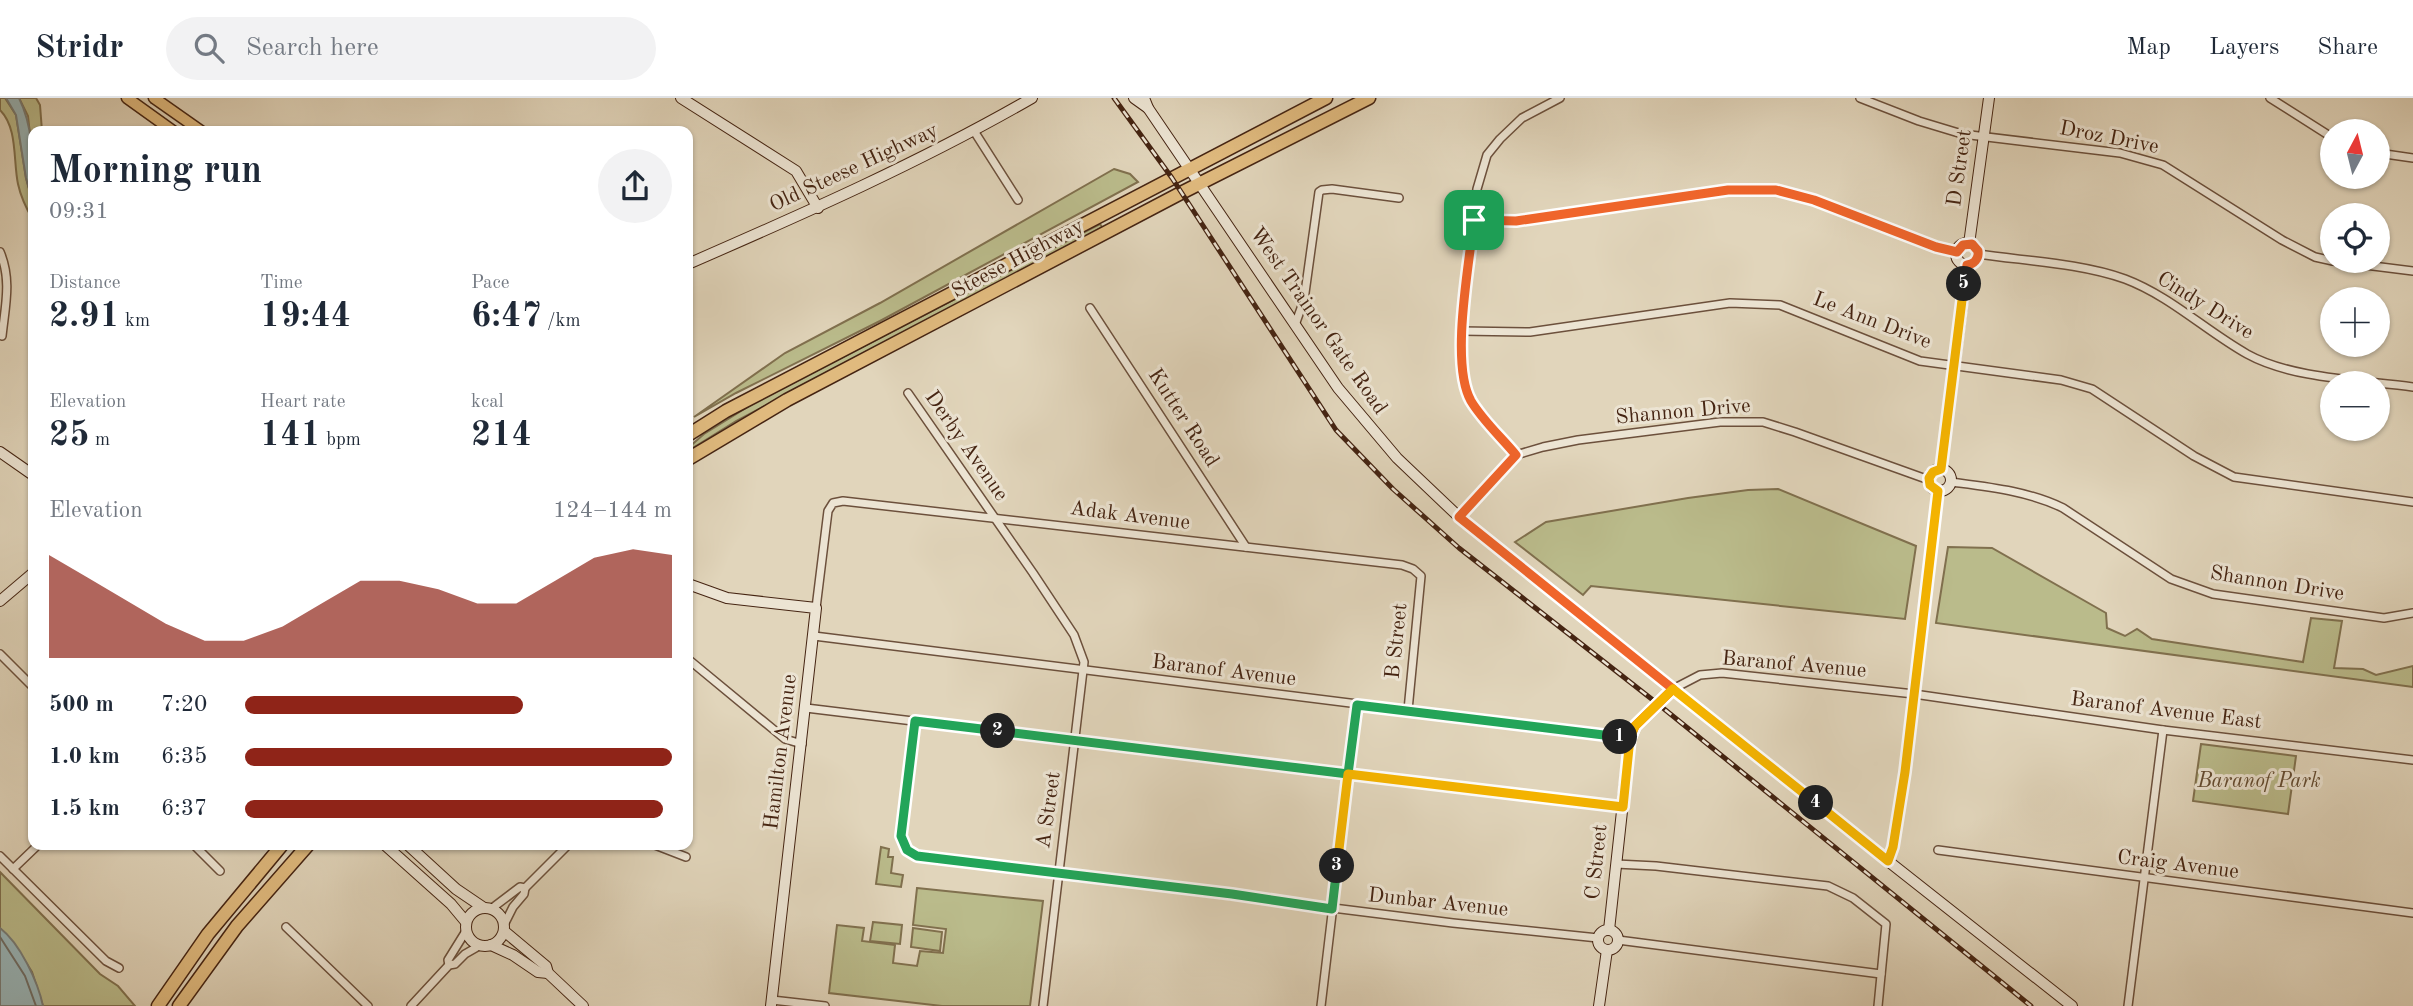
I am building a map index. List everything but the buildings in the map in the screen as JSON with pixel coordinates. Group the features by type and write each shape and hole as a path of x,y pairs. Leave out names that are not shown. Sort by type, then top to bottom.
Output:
{"highway":[{"name":"Steese Highway","path":"693,432 726,411 1326,98"},
{"name":"Steese Highway","path":"693,456 756,417 1199,184 1369,98"},
{"path":"158,1006 208,934 278,850"},
{"path":"179,1006 237,926 304,850"}],"main road":[{"path":"127,98 166,126"},
{"path":"153,98 194,126"}],"street":[{"path":"681,98 796,171 818,208"},
{"name":"Old Steese Highway","path":"693,262 818,208 974,131 1032,98"},
{"name":"West Trainor Gate Road","path":"1134,98 1148,108"},
{"name":"West Trainor Gate Road","path":"1144,98 1189,170 1338,388 1397,458 1459,517 2072,1006"},
{"path":"1459,517 1516,455 1472,402 1463,378 1461,331 1477,189 1487,156 1500,139 1522,118 1560,98"},
{"name":"Droz Drive","path":"1860,98 1962,134 2120,153 2164,165 2282,240 2320,258"},
{"name":"D Street","path":"1969,244 1989,98"},
{"path":"2270,98 2320,130"},
{"path":"974,131 1018,200"},
{"path":"2390,155 2413,158"},
{"path":"1295,325 1304,300 1319,192 1332,189 1399,198"},
{"path":"1474,220 1516,221 1728,190 1776,190 1814,200 1936,247 1957,252"},
{"path":"1969,244 1976,248 1978,254 1973,263 1967,265 1958,259 1957,252 1960,246 1969,244"},
{"path":"0,253 8,285 2,336"},
{"name":"Cindy Drive","path":"1978,254 2095,271 2126,280 2166,300 2249,355 2291,371 2413,387"},
{"path":"1941,469 1967,265"},
{"name":"Droz Drive","path":"2390,268 2413,271"},
{"name":"Le Ann Drive","path":"1461,331 1530,332 1730,303 1780,305 1920,361 2061,380 2092,389 2194,456 2234,477 2413,502"},
{"name":"Kutter Road","path":"1090,309 1246,547"},
{"name":"Derby Avenue","path":"908,393 995,518"},
{"name":"Shannon Drive","path":"1516,455 1578,440 1720,422 1763,422 1928,480"},
{"path":"0,452 28,472"},
{"path":"1941,469 1949,474 1951,482 1945,490 1938,491 1932,488 1928,480 1933,472 1941,469"},
{"name":"Shannon Drive","path":"1951,482 2044,498 2171,579 2213,594 2384,618 2413,613"},
{"path":"1888,861 1893,847 1905,772 1938,491"},
{"name":"Adak Avenue","path":"833,503 844,501 1402,565 1421,576"},
{"name":"Hamilton Avenue","path":"771,1003 828,511 833,503"},
{"name":"A Street","path":"995,518 1074,635 1084,662 1043,1006"},
{"name":"B Street","path":"1408,710 1421,576"},
{"path":"0,601 28,577"},
{"path":"693,586 727,598 817,608"},
{"name":"Baranof Avenue","path":"814,636 1630,738"},
{"path":"0,654 28,682"},
{"path":"693,663 785,739 802,744"},
{"name":"Baranof Avenue","path":"1673,689 1700,676 1722,673 1914,694"},
{"path":"1630,738 1635,726 1673,689"},
{"name":"Baranof Avenue East","path":"1914,694 2163,730 2413,760"},
{"path":"1321,1006 1357,705"},
{"path":"806,708 1623,807"},
{"name":"Dunbar Avenue","path":"915,721 901,836 907,850 917,856 1332,909 1598,938"},
{"path":"2128,1006 2163,730"},
{"name":"C Street","path":"1609,930 1630,738"},
{"path":"13,869 33,850"},
{"path":"199,850 220,871"},
{"path":"391,850 451,904 471,940 480,946"},
{"path":"413,850 456,889 500,915 504,928 546,966 548,974"},
{"path":"411,1006 449,965 455,964 465,954 480,946 497,942 525,888 563,850"},
{"path":"668,850 686,857"},
{"name":"Craig Avenue","path":"1938,850 2413,913"},
{"path":"0,856 106,961 119,968"},
{"path":"1616,864 1656,866 1828,886 1853,898 1886,924 1878,1006"},
{"path":"449,965 448,960 475,911 487,908 520,887 525,888"},
{"path":"286,927 368,1006"},
{"path":"1609,930 1615,933 1618,940 1616,946 1607,950 1600,946 1598,938 1601,932 1609,930"},
{"path":"1618,940 1881,974"},
{"path":"491,945 513,955 538,972 548,974 583,1006"},
{"path":"1600,1006 1607,950"},
{"path":"771,1003 825,1006"}],"green space":[{"path":"0,98 5,98 16,115 28,185 28,211 19,189 10,126 0,110"},
{"path":"19,98 36,98 40,105 42,126 29,126 28,116"},
{"path":"1114,169 1130,174 1138,182 880,321 694,417 785,353 880,303"},
{"path":"1100,224 1102,227 736,421 693,448 693,444 704,434 754,403"},
{"path":"1778,489 1916,546 1905,619 1591,586 1583,595 1515,542 1546,522 1688,498"},
{"path":"1948,547 1992,548 2106,613 2107,628 2125,636 2137,629 2152,639 2303,662 2311,618 2342,621 2334,668 2363,669 2376,675 2413,666 2413,687 1936,623"},
{"name":"Baranof Park","path":"2201,744 2296,756 2288,814 2193,801"},
{"path":"881,847 889,849 888,857 893,857 891,873 903,875 901,887 876,884"},
{"path":"0,872 100,974 118,986 135,1006 43,1006 32,972 0,928"},
{"path":"917,888 1043,901 1030,1006 942,1006 829,993 837,925 864,928 862,941 895,945 893,963 917,966 920,951 943,953 946,929 913,925"},
{"path":"873,922 902,925 900,944 870,941"},
{"path":"913,928 942,932 940,951 911,947"}],"water":[{"path":"6,98 19,98 28,123 28,185 26,178 16,115"},
{"path":"0,928 14,943 27,964 43,1006 0,1006"}],"railway":[{"path":"1114,98 1172,178 1336,430 1393,489 1459,548 1658,704 2031,1006"}],"route":[{"path":"1474,220 1461,331 1463,378 1472,402 1516,455 1459,517 1673,689 1635,726 1630,738 1357,705 1348,774 915,721 901,836 907,850 917,856 1232,894 1332,909 1348,774 1623,807 1630,738 1635,726 1658,704 1673,689 1888,861 1893,847 1905,772 1938,491 1928,482 1930,475 1941,469 1967,265 1978,258 1976,248 1972,244 1966,244 1960,246 1957,252 1936,247 1814,200 1776,190 1728,190 1516,221 1474,220"}]}
